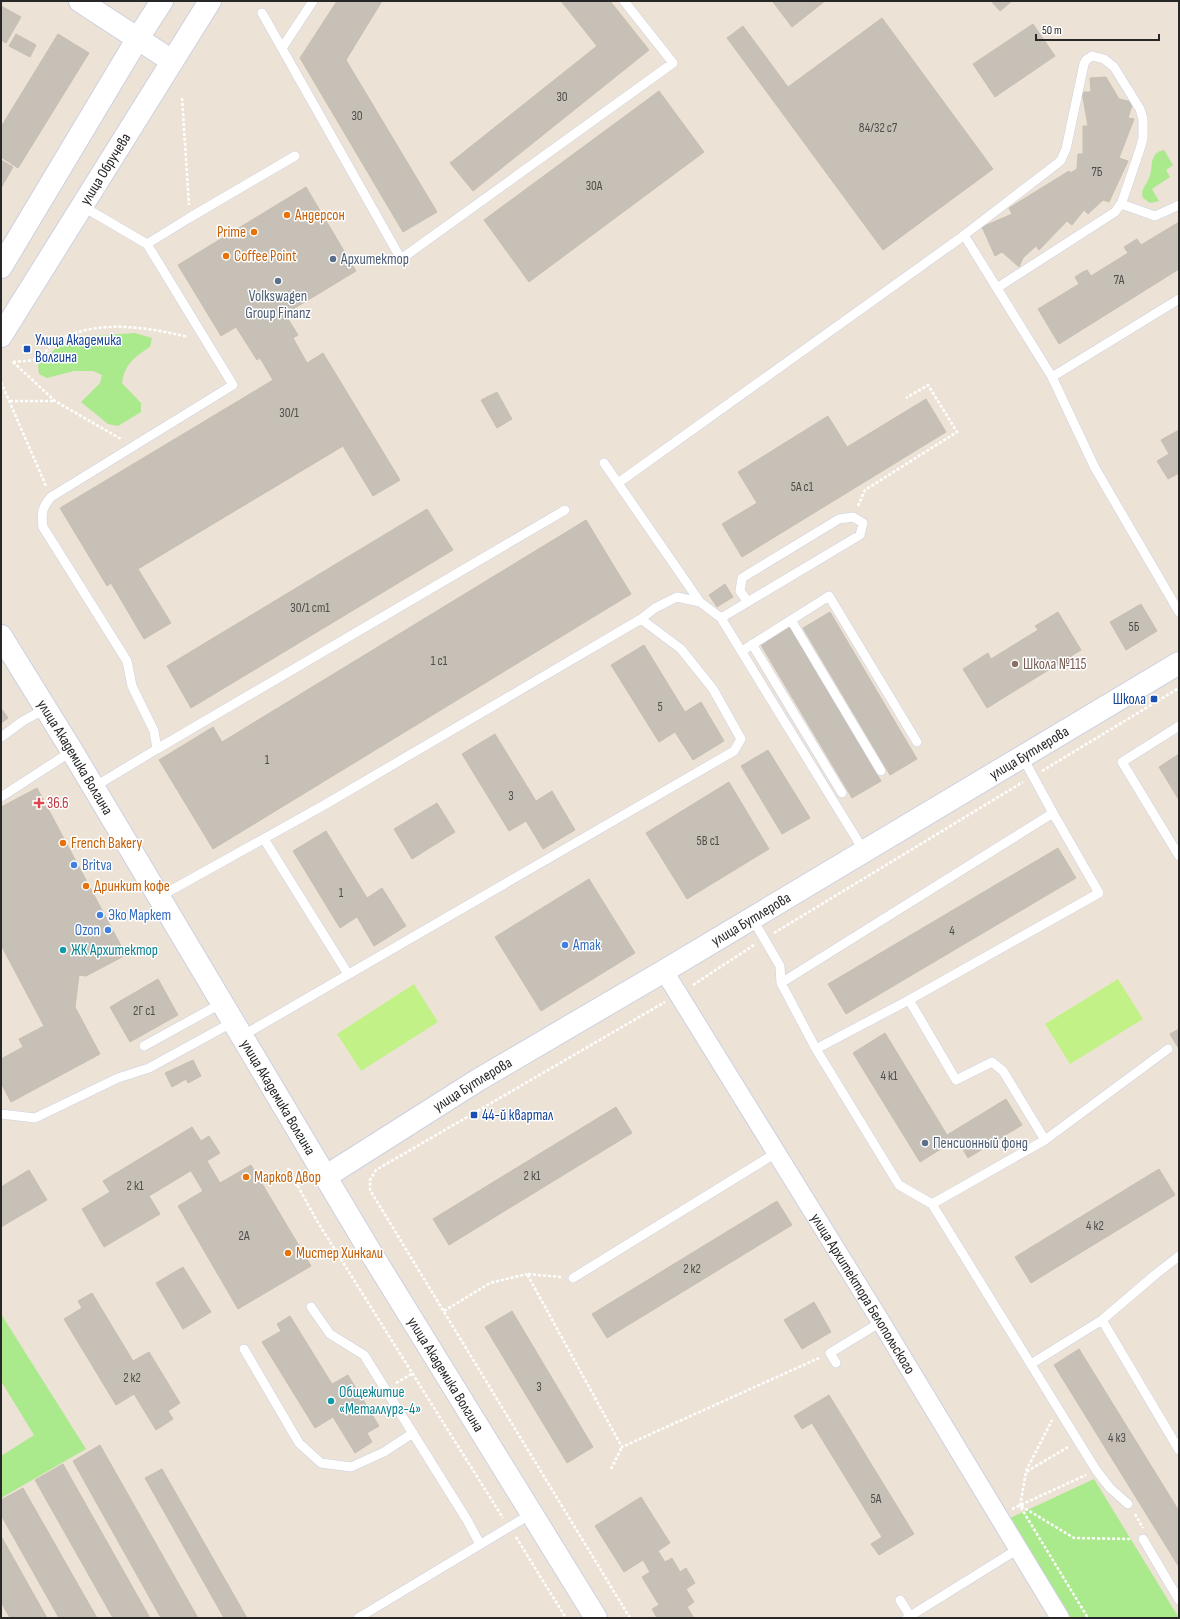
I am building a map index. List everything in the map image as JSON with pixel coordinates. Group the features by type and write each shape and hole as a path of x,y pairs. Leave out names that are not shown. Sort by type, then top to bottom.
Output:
{"street":[{"path":"80,1 172,61"},
{"path":"1,267 138,38 162,1"},
{"name":"улица Обручева","path":"1,336 210,1"},
{"name":"улица Академика Волгина","path":"1,636 94,787 375,1260 596,1618"},
{"name":"улица Бутлерова","path":"325,1177 478,1080 664,971 1179,663"},
{"name":"улица Архитектора Белопольского","path":"664,971 881,1322 1060,1618"}],"lane":[{"path":"282,48 313,1"},
{"path":"262,13 401,259 673,63 624,1"},
{"path":"618,483 964,235 1061,160 1066,149 1083,67 1086,60 1092,56 1104,59 1114,67 1143,116 1142,145 1121,204 1115,212 997,288"},
{"path":"147,244 295,156"},
{"path":"1121,204 1155,216 1179,205"},
{"path":"82,206 147,244 233,385 51,497 44,505 42,516 43,527 127,661 132,686 154,731 156,749"},
{"path":"964,235 1052,377 1095,468 1179,612"},
{"path":"1052,377 1179,299"},
{"path":"604,463 700,602 722,618 864,851"},
{"path":"94,787 156,749 565,510"},
{"path":"722,618 860,535 863,523 853,517 839,519 742,578 740,591 748,602"},
{"path":"742,651 830,596 917,742"},
{"path":"159,897 326,804 641,619 655,608 677,597 700,602"},
{"path":"1,1114 35,1118 118,1078 149,1068 237,1029 348,974 734,751 741,739 714,689 681,649 641,619"},
{"path":"791,620 881,771"},
{"path":"752,644 842,793"},
{"path":"1,737 23,721 46,708"},
{"path":"1179,726 1122,762 1179,856"},
{"path":"1,797 72,751"},
{"path":"816,1049 909,1000 1099,893 1022,756"},
{"path":"781,983 1053,813"},
{"path":"264,839 348,974"},
{"path":"752,918 780,966 781,983 816,1049 899,1185 932,1204 1096,1470 1110,1488 1128,1504"},
{"path":"909,1000 956,1080 992,1062 1003,1071 1045,1140"},
{"path":"144,1046 222,1003"},
{"path":"932,1204 1045,1140 1168,1048"},
{"path":"574,1278 776,1153"},
{"path":"1031,1364 1102,1320 1179,1256"},
{"path":"311,1307 330,1334 364,1355 480,1544"},
{"path":"1102,1320 1179,1450"},
{"path":"836,1363 830,1353 881,1322"},
{"path":"244,1349 299,1444 321,1463 351,1467 384,1452 413,1433"},
{"path":"358,1618 531,1514"},
{"path":"1143,1539 1179,1600"},
{"path":"900,1600 909,1617 1018,1549"}],"path":[{"path":"182,98 189,218"},
{"path":"133,446 55,401 13,362 36,359 57,341 76,332 101,328 124,327 162,331 206,341"},
{"path":"1,382 51,497"},
{"path":"853,517 865,490 957,432 928,385 906,398"},
{"path":"9,401 55,401"},
{"path":"288,1168 317,1221 566,1618"},
{"path":"391,1223 630,1618"},
{"path":"444,1311 490,1283 527,1274 574,1278"},
{"path":"527,1274 622,1447"},
{"path":"611,1468 622,1447 830,1353"},
{"path":"385,1389 413,1373"},
{"path":"1058,1408 1026,1472 1020,1506 1088,1618"},
{"path":"1026,1472 1078,1441"},
{"path":"1020,1506 1096,1470"},
{"path":"1020,1506 1074,1538 1143,1539"}],"green space":[{"path":"1164,150 1173,165 1166,170 1170,177 1152,189 1159,201 1150,203 1143,198 1143,190 1148,181 1154,157 1156,154"},
{"path":"135,333 152,338 150,347 139,354 131,362 125,371 122,383 141,403 141,412 118,426 108,424 81,402 100,383 102,375 93,371 74,371 47,378 39,374 38,365 57,347 91,336"},
{"path":"1118,979 1143,1019 1070,1064 1045,1024"},
{"path":"414,984 438,1022 361,1071 337,1034"},
{"path":"1,1314 86,1449 1,1498 1,1456 34,1435 1,1381"},
{"path":"1094,1479 1179,1618 1071,1618 1010,1518"}],"building":[{"path":"337,1 382,1 346,60 437,212 403,232 300,58"},
{"path":"561,1 610,1 649,50 473,191 450,163 597,46"},
{"path":"825,1 792,27 773,2"},
{"path":"991,1 1012,1 1000,11"},
{"path":"1,6 21,17 6,43 1,40"},
{"path":"882,18 993,169 883,250 727,38 743,26 788,87"},
{"path":"1033,24 1055,56 995,97 973,64"},
{"path":"16,34 36,45 30,57 9,46"},
{"path":"58,34 89,53 18,168 1,157 1,127"},
{"path":"1106,77 1119,99 1133,102 1128,118 1134,119 1119,158 1128,161 1109,202 1103,200 1088,214 1084,210 1072,225 1067,221 1039,250 1036,246 1023,258 1019,267 1002,252 995,256 982,227 1012,214 1009,208 1069,171 1070,173 1077,169 1078,154 1083,154 1083,126 1088,126 1082,92 1091,92 1090,78"},
{"path":"659,91 704,152 529,282 484,220"},
{"path":"1,160 13,167 1,188"},
{"path":"306,187 356,271 285,314 298,335 293,338 307,363 323,353 400,480 373,496 343,446 138,569 171,623 144,639 111,583 107,586 60,508 273,380 260,358 257,360 236,327 221,336 178,265"},
{"path":"1179,222 1179,269 1059,344 1038,309 1079,284 1075,277 1081,273 1087,270 1091,276 1128,253 1124,247 1137,239 1141,245"},
{"path":"497,392 512,419 497,428 481,400"},
{"path":"926,399 946,432 742,557 722,524 757,503 738,472 828,416 847,447"},
{"path":"1179,430 1179,473 1168,479 1157,461 1169,454 1161,440"},
{"path":"427,509 453,550 191,708 167,666"},
{"path":"586,520 631,594 213,849 159,760 213,727 222,742"},
{"path":"725,584 733,597 717,607 709,595"},
{"path":"1141,604 1157,631 1126,650 1110,622"},
{"path":"830,612 917,759 890,775 803,628"},
{"name":"Школа №115","path":"1058,612 1081,650 987,708 963,669 988,653 991,659 1038,630 1035,626"},
{"path":"790,627 881,781 852,798 761,645"},
{"path":"644,645 685,712 701,702 724,741 693,760 675,732 659,742 611,665"},
{"path":"1,708 8,718 1,723"},
{"path":"495,734 536,801 552,791 575,830 543,849 526,821 509,831 462,754"},
{"path":"768,750 810,818 782,834 741,766"},
{"path":"1179,754 1179,800 1159,767"},
{"path":"729,782 769,849 687,899 646,833"},
{"name":"ЖК Архитектор","path":"37,788 126,955 86,976 79,975 75,1007 100,1054 11,1102 1,1083 1,1059 23,1047 19,1039 44,1026 1,945 1,807"},
{"path":"437,803 455,832 412,859 394,829"},
{"path":"326,831 367,898 382,888 406,926 374,946 357,917 340,928 293,851"},
{"path":"1058,848 1076,878 846,1014 828,984"},
{"name":"Атак","path":"589,879 635,953 541,1011 495,937"},
{"path":"158,979 178,1015 130,1042 110,1007"},
{"path":"1179,1029 1179,1049 1170,1034"},
{"path":"885,1033 947,1135 1006,1099 1022,1125 968,1158 957,1139 920,1162 853,1053"},
{"path":"193,1060 201,1076 188,1083 186,1079 172,1087 165,1073"},
{"path":"616,1107 632,1133 449,1245 433,1219"},
{"path":"192,1127 201,1141 209,1136 220,1153 149,1196 160,1214 104,1247 82,1209 110,1192 103,1181"},
{"path":"207,1161 220,1183 251,1165 311,1266 238,1309 178,1206 203,1191 191,1171"},
{"path":"1159,1169 1175,1195 1031,1283 1015,1257"},
{"path":"29,1170 47,1200 1,1227 1,1187"},
{"path":"777,1201 792,1225 607,1338 592,1314"},
{"path":"183,1267 211,1312 183,1329 156,1283"},
{"path":"92,1293 133,1361 149,1352 180,1403 168,1411 173,1419 156,1430 134,1394 116,1405 64,1319 82,1308 78,1301"},
{"path":"814,1302 831,1332 802,1349 784,1320"},
{"path":"512,1311 593,1447 567,1463 485,1327"},
{"name":"Общежитие «Металлург-4»","path":"290,1316 332,1384 348,1375 379,1426 367,1433 372,1442 355,1453 333,1417 315,1428 262,1342 281,1331 277,1324"},
{"path":"1079,1349 1179,1511 1179,1567 1054,1365"},
{"path":"829,1395 914,1534 879,1555 871,1544 882,1537 812,1423 802,1429 794,1416"},
{"path":"100,1445 198,1618 161,1618 73,1461"},
{"path":"63,1464 150,1618 113,1618 35,1480"},
{"path":"162,1469 247,1618 224,1618 145,1478"},
{"path":"23,1488 97,1618 59,1618 1,1515 1,1500"},
{"path":"641,1497 670,1543 658,1551 665,1562 672,1558 680,1572 686,1568 695,1583 686,1589 694,1602 687,1607 694,1618 657,1618 652,1609 659,1605 642,1577 650,1572 643,1560 624,1572 595,1526"},
{"path":"1,1536 47,1618 10,1618 1,1602"}],"place":[{"name":"Андерсон","path":"287,215"},
{"name":"Prime","path":"254,232"},
{"name":"Coffee Point","path":"226,256"},
{"name":"Архитектор","path":"333,259"},
{"name":"Volkswagen Group Finanz","path":"278,281"},
{"name":"Улица Академика Волгина","path":"27,349"},
{"name":"Школа №115","path":"1015,664"},
{"name":"Школа","path":"1154,699"},
{"name":"36.6","path":"39,803"},
{"name":"French Bakery","path":"63,843"},
{"name":"Britva","path":"74,865"},
{"name":"Дринкит кофе","path":"86,886"},
{"name":"Эко Маркет","path":"100,915"},
{"name":"Ozon","path":"108,930"},
{"name":"Атак","path":"565,945"},
{"name":"ЖК Архитектор","path":"63,950"},
{"name":"44-й квартал","path":"474,1115"},
{"name":"Пенсионный фонд","path":"925,1143"},
{"name":"Марков Двор","path":"246,1177"},
{"name":"Мистер Хинкали","path":"288,1253"},
{"name":"Общежитие «Металлург-4»","path":"331,1401"}]}
